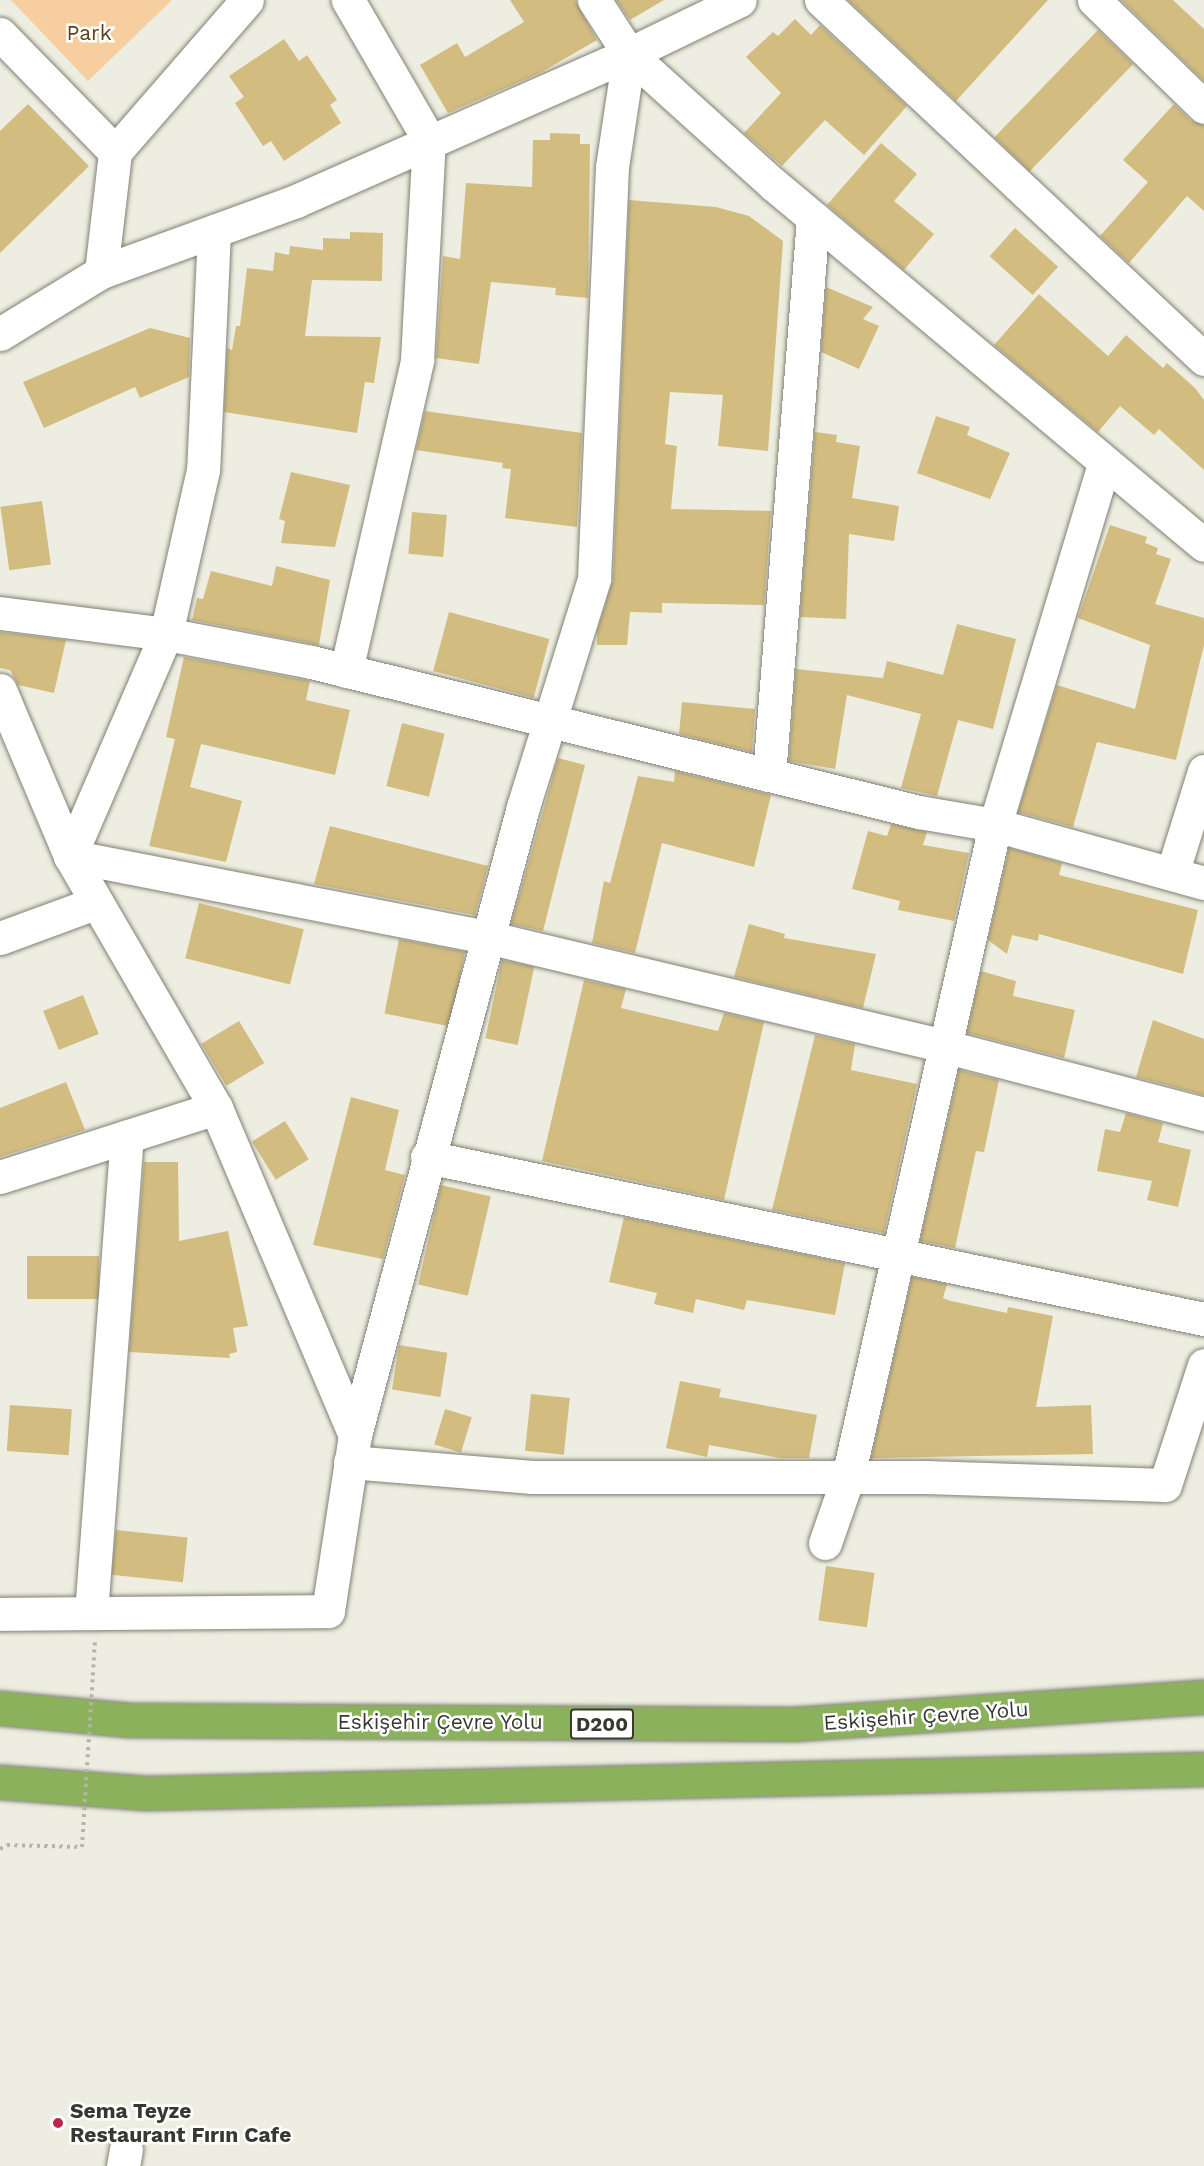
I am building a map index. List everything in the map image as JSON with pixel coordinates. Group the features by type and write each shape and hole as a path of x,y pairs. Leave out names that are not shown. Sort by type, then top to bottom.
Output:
{"highway":[{"name":"Eskişehir Çevre Yolu","path":"0,1708 129,1719 794,1724 1204,1697"},
{"path":"0,1782 147,1793 1204,1769"}],"street":[{"path":"101,272 115,152 247,0"},
{"path":"346,671 417,360 429,140 348,0"},
{"path":"594,0 629,54 813,218 1104,464 1204,545"},
{"path":"0,334 101,272 296,201 429,140 629,54 740,0"},
{"path":"821,0 1204,359"},
{"path":"1094,0 1204,107"},
{"path":"0,34 115,152"},
{"path":"0,1614 93,1627 328,1611 353,1449 427,1157 487,937 594,579 612,168 629,54"},
{"path":"769,775 813,218"},
{"path":"70,856 166,634 203,470 214,231"},
{"path":"825,1543 848,1477 943,1046 995,825 1104,464"},
{"path":"0,614 166,634 346,671 919,812 995,825 1204,883"},
{"path":"0,690 70,856 95,903 216,1108 353,1449"},
{"path":"1172,874 1204,771"},
{"path":"70,856 487,937 943,1046 1204,1114"},
{"path":"0,939 95,903"},
{"path":"0,1177 216,1108"},
{"path":"93,1627 127,1136"},
{"path":"427,1157 897,1257 1204,1319"},
{"path":"353,1449 532,1477 848,1477 1166,1485 1204,1365"}],"path":[{"path":"0,1849 7,1845 82,1847 93,1627"}],"green space":[{"name":"Park","path":"11,0 172,0 88,81"}],"building":[{"path":"510,0 575,0 597,40 540,73 448,113 420,65 457,43 465,57 524,22"},
{"path":"616,0 664,0 630,20"},
{"path":"848,0 1048,0 956,101"},
{"path":"1121,0 1173,0 1204,29 1204,81"},
{"path":"795,19 811,35 820,25 907,106 864,155 825,120 782,166 744,133 781,93 746,57 773,32 778,36"},
{"path":"1098,30 1133,64 1030,171 994,137"},
{"path":"284,39 299,61 307,55 337,100 330,105 341,123 284,161 271,141 263,146 235,103 244,97 229,76"},
{"path":"28,104 89,166 0,253 0,131"},
{"path":"1174,104 1191,121 1204,125 1204,211 1187,196 1129,263 1100,236 1148,182 1123,160"},
{"path":"550,133 580,134 580,144 590,144 588,298 555,295 556,288 491,282 479,364 436,358 443,256 460,259 466,183 532,187 533,140 550,140"},
{"path":"881,143 917,174 894,201 934,234 904,270 827,205"},
{"path":"629,200 716,207 749,216 783,241 768,451 718,446 723,395 670,392 665,444 677,446 671,509 771,511 764,605 662,603 662,613 630,612 627,645 597,645 597,631 613,580"},
{"path":"1015,228 1058,267 1033,295 990,256"},
{"path":"350,232 383,233 382,281 312,280 305,336 381,337 374,383 365,382 357,433 224,412 227,348 232,350 236,326 240,326 247,268 273,271 275,252 289,255 290,246 323,250 323,238 350,239"},
{"path":"826,287 873,307 863,319 879,326 859,369 821,352"},
{"path":"1039,294 1108,356 1126,335 1163,368 1167,363 1195,388 1204,400 1204,470 1159,429 1154,435 1120,406 1098,432 994,345"},
{"path":"150,328 190,338 189,377 140,398 135,387 44,428 23,382"},
{"path":"425,411 582,433 577,527 505,518 511,469 502,468 503,463 416,450"},
{"path":"936,416 970,427 967,435 1010,453 990,499 917,473"},
{"path":"815,432 837,435 836,442 860,446 852,498 899,506 894,541 849,534 846,619 800,617"},
{"path":"291,472 350,485 335,547 281,543 285,521 279,519"},
{"path":"42,501 51,564 9,570 0,507"},
{"path":"412,512 447,515 443,557 408,554"},
{"path":"1110,525 1147,537 1145,543 1158,548 1156,554 1171,559 1155,604 1204,618 1204,645 1176,760 1097,742 1073,827 1018,812 1057,685 1135,709 1150,645 1078,618"},
{"path":"276,566 330,580 319,645 192,620 197,598 203,599 211,571 272,586"},
{"path":"449,612 549,639 534,698 433,671"},
{"path":"957,624 1016,639 993,729 958,720 937,796 901,788 921,714 847,695 835,769 789,761 796,669 883,678 887,661 943,675"},
{"path":"0,632 66,640 54,693 18,685 10,670 0,668"},
{"path":"184,657 310,681 306,700 350,710 335,775 201,744 190,787 242,801 226,862 149,846 175,739 166,737"},
{"path":"682,702 755,709 752,752 679,734"},
{"path":"402,723 445,734 429,797 386,786"},
{"path":"558,758 585,765 543,931 511,924"},
{"path":"675,771 771,795 754,867 662,843 635,953 592,943 604,881 610,883 638,776 674,782"},
{"path":"891,824 927,832 923,845 969,853 954,921 898,910 900,901 852,889 868,831 887,836"},
{"path":"330,826 488,866 475,915 314,884"},
{"path":"1009,848 1062,863 1059,875 1198,910 1183,974 1039,934 1038,941 1012,935 1007,954 988,940"},
{"path":"199,903 304,929 290,984 185,958"},
{"path":"749,924 785,934 784,938 876,954 863,1008 734,977"},
{"path":"399,939 465,952 450,1026 384,1014"},
{"path":"502,960 534,967 518,1045 485,1038"},
{"path":"981,971 1016,981 1013,996 1075,1010 1064,1058 967,1033"},
{"path":"584,980 626,989 621,1008 718,1031 724,1013 764,1022 724,1200 542,1161"},
{"path":"83,995 99,1034 59,1050 43,1011"},
{"path":"1153,1020 1204,1039 1204,1095 1136,1077"},
{"path":"239,1021 264,1063 227,1086 201,1044"},
{"path":"815,1035 855,1044 851,1070 917,1084 884,1233 772,1210"},
{"path":"959,1070 999,1080 984,1152 976,1151 955,1248 920,1241"},
{"path":"66,1082 85,1130 0,1157 0,1108"},
{"path":"351,1097 399,1110 385,1170 405,1175 383,1259 313,1245"},
{"path":"1126,1113 1163,1123 1158,1142 1191,1150 1178,1207 1147,1200 1152,1181 1097,1171 1105,1129 1120,1132"},
{"path":"285,1121 309,1159 276,1180 252,1142"},
{"path":"144,1162 178,1162 179,1241 228,1231 248,1326 233,1328 237,1352 229,1354 230,1358 129,1352"},
{"path":"441,1185 491,1196 468,1296 418,1284"},
{"path":"624,1217 845,1263 835,1315 747,1300 744,1310 696,1299 693,1313 654,1304 657,1293 609,1282"},
{"path":"27,1256 99,1256 99,1299 27,1299"},
{"path":"912,1277 947,1284 943,1298 951,1301 1007,1313 1008,1307 1053,1316 1036,1407 1091,1405 1093,1454 871,1458"},
{"path":"399,1345 447,1353 440,1397 392,1389"},
{"path":"680,1381 721,1389 719,1397 817,1415 809,1458 780,1458 709,1445 707,1457 666,1448"},
{"path":"531,1394 570,1398 564,1455 525,1451"},
{"path":"10,1405 72,1409 69,1455 7,1451"},
{"path":"445,1409 472,1417 461,1453 434,1444"},
{"path":"116,1530 188,1538 183,1582 111,1575"},
{"path":"826,1566 875,1573 867,1627 818,1620"}],"place":[{"name":"Sema Teyze Restaurant Fırın Cafe","path":"58,2123"}]}
